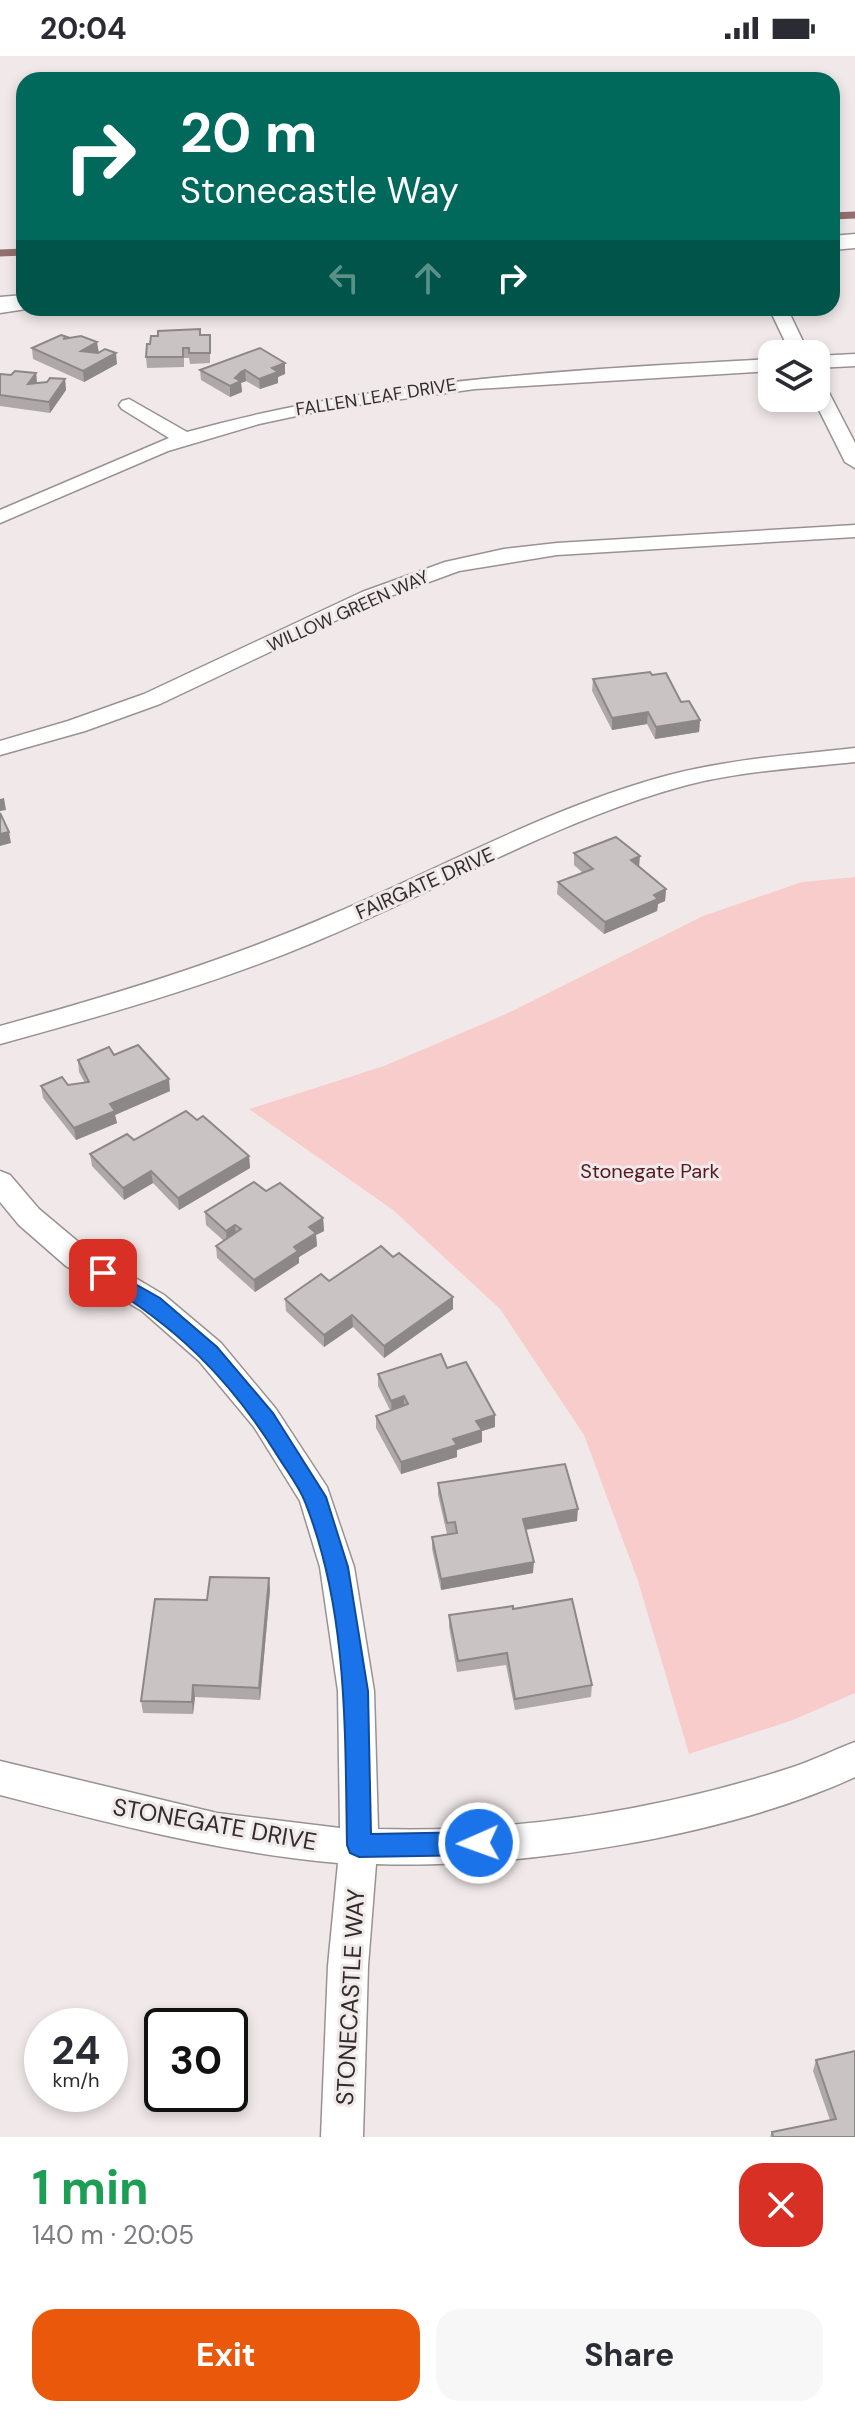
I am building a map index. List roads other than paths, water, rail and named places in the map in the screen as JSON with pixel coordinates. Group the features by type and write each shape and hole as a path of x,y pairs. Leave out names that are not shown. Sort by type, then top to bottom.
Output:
{"street":[{"path":"782,316 793,340"},
{"path":"830,361 855,360"},
{"name":"FALLEN LEAF DRIVE","path":"0,517 134,457 278,413 429,386 758,366"},
{"path":"129,405 185,439"},
{"path":"830,412 855,462"},
{"name":"WILLOW GREEN WAY","path":"0,748 138,704 378,594 428,574 476,561 562,550 855,531"},
{"name":"FAIRGATE DRIVE","path":"0,1035 118,1003 229,967 342,921 603,803 679,780 855,755"},
{"name":"STONECASTLE WAY","path":"0,1182 29,1217 77,1258 153,1303 210,1352 265,1418 315,1497 337,1567 356,1691 359,1845 348,1966 342,2137"},
{"name":"STONEGATE DRIVE","path":"0,1778 152,1818 287,1841 359,1845 479,1843 624,1826 758,1796 852,1766"}],"waterway":[{"path":"840,216 855,215"},
{"path":"0,253 16,252"}],"park label":[{"name":"Stonegate Park","path":"650,1171"}]}
